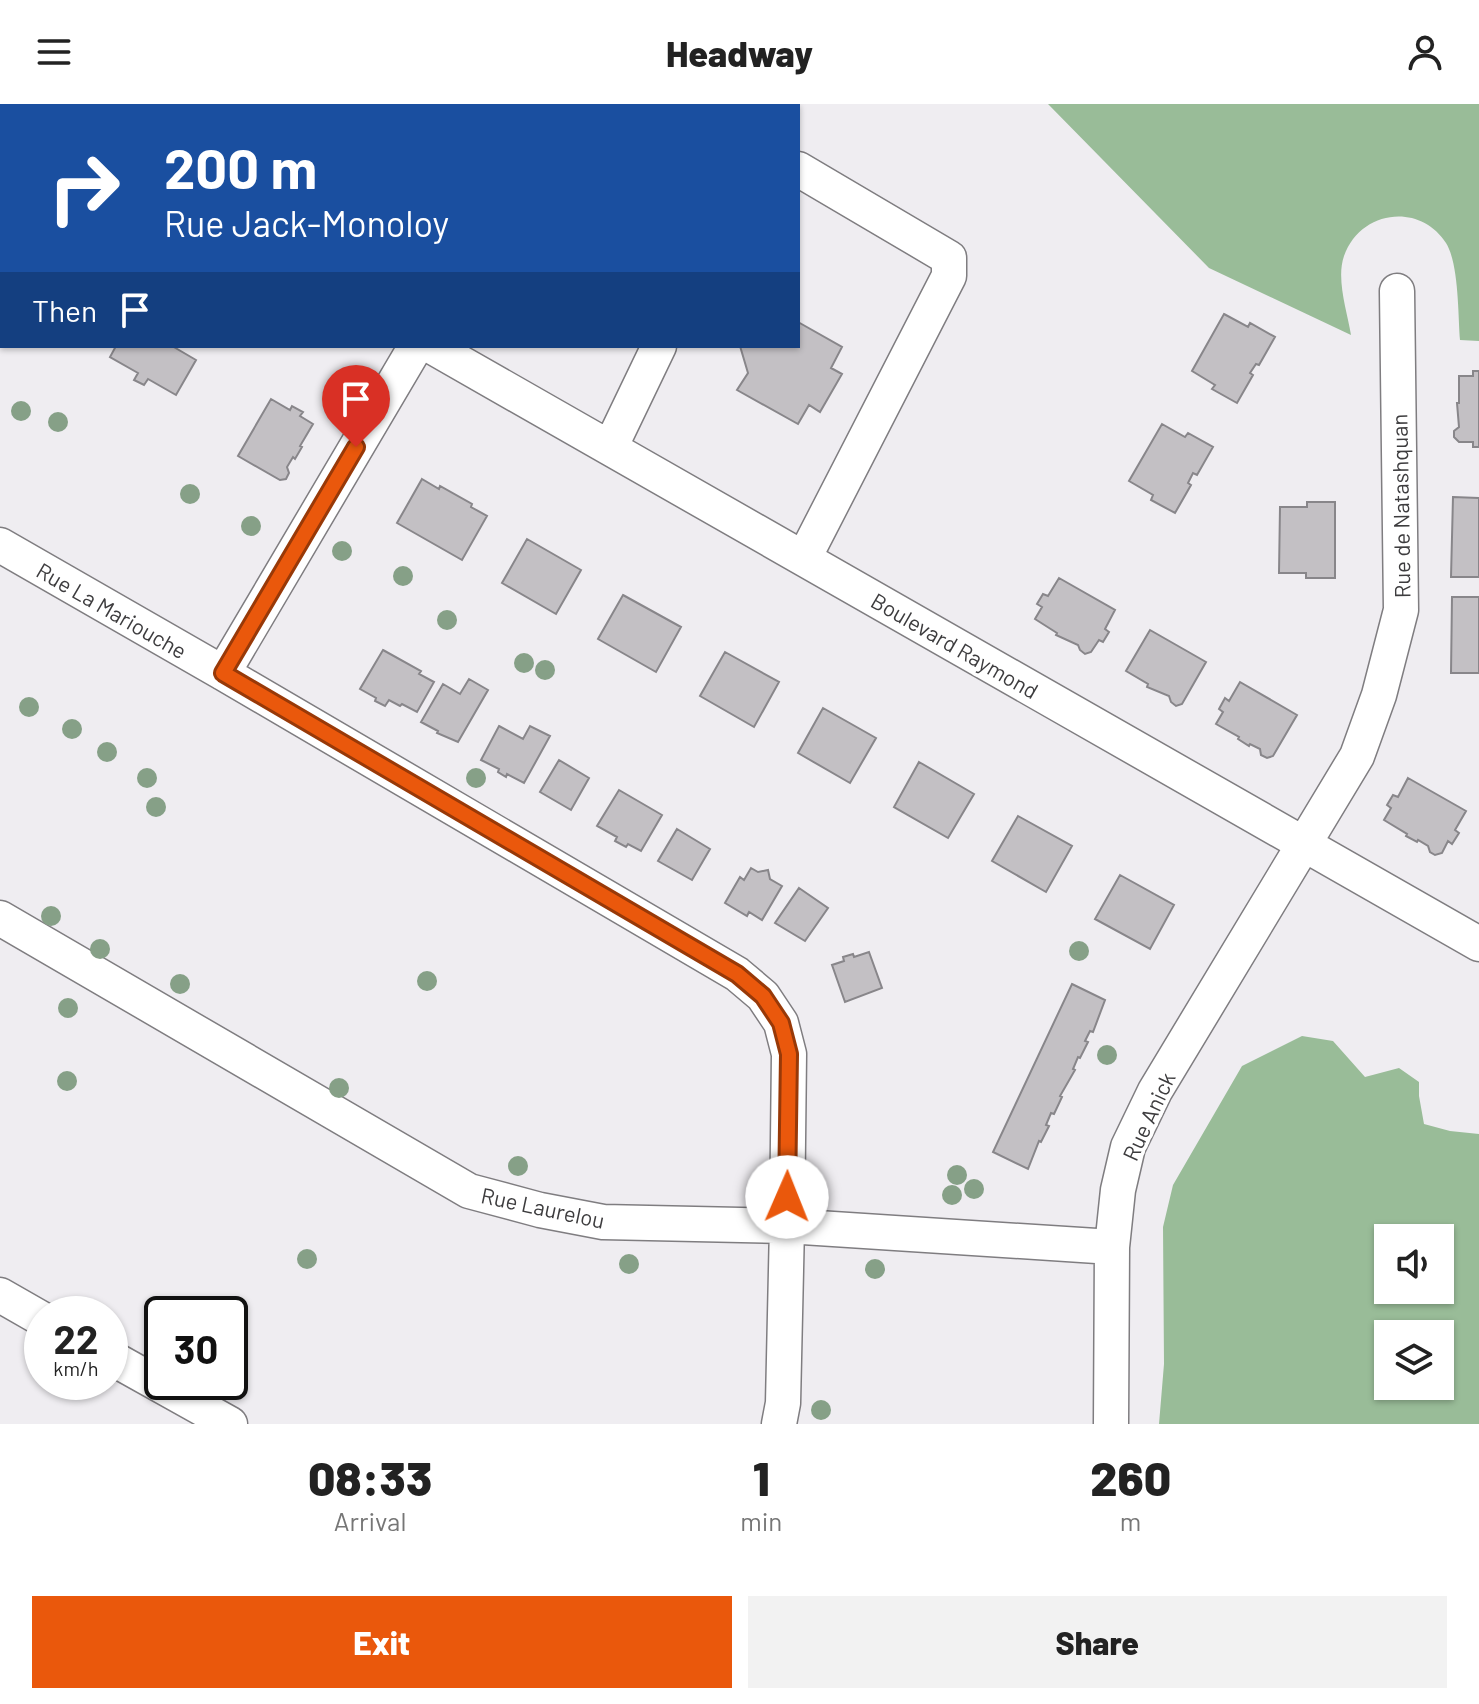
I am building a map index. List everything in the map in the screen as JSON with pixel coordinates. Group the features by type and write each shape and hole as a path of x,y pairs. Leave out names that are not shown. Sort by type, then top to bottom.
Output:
{"street":[{"path":"800,170 949,258 949,276 804,558"},
{"name":"Rue de Natashquan","path":"1304,844 1357,756 1379,695 1401,610 1397,291"},
{"path":"223,673 415,348"},
{"name":"Boulevard Raymond","path":"435,348 1479,944"},
{"path":"610,448 658,348"},
{"name":"Rue La Mariouche","path":"0,545 737,974 763,996 781,1023 789,1054 783,1403 779,1424"},
{"name":"Rue Anick","path":"1111,1424 1112,1247 1118,1190 1128,1147 1155,1091 1304,844"},
{"name":"Rue Laurelou","path":"0,918 469,1191 540,1210 603,1222 787,1226 1112,1247"},
{"path":"0,1295 24,1309"},
{"path":"128,1367 230,1424"}],"green space":[{"path":"1048,104 1479,104 1479,341 1460,340 1456,276 1450,252 1435,230 1421,221 1391,217 1376,221 1352,241 1344,256 1341,275 1351,335 1209,268"},
{"path":"1302,1036 1333,1041 1365,1077 1399,1068 1419,1082 1424,1124 1479,1134 1479,1424 1159,1424 1164,1364 1163,1227 1173,1185 1242,1066"}],"building":[{"path":"1224,314 1248,327 1250,323 1275,337 1259,365 1256,364 1250,373 1253,375 1237,403 1212,389 1215,385 1192,371"},
{"path":"800,323 842,347 831,368 842,374 820,412 809,405 798,424 737,390 748,373 741,348 800,348"},
{"path":"115,348 175,348 196,360 176,395 148,379 144,385 134,380 138,373 110,357"},
{"path":"1473,371 1479,371 1479,447 1473,447 1473,442 1459,442 1454,437 1454,431 1459,427 1459,376 1473,376"},
{"path":"271,399 290,410 292,406 303,412 300,416 313,424 295,459 293,457 287,467 289,473 286,479 280,480 238,456"},
{"path":"1162,424 1185,437 1188,433 1213,447 1197,475 1193,473 1188,483 1191,485 1175,513 1151,500 1153,495 1129,481"},
{"path":"422,479 472,504 471,507 487,516 462,560 397,523"},
{"path":"1453,497 1479,498 1479,577 1451,577"},
{"path":"1307,502 1335,502 1335,578 1306,578 1306,573 1279,573 1280,507 1307,507"},
{"path":"527,539 581,570 556,614 502,583"},
{"path":"1059,578 1115,610 1105,629 1109,632 1091,652 1085,654 1078,645 1056,635 1035,619 1042,607 1037,604 1043,594 1048,596"},
{"path":"623,595 681,627 656,672 598,639"},
{"path":"1452,597 1479,597 1479,673 1451,673"},
{"path":"1150,630 1206,662 1182,704 1176,706 1169,696 1147,687 1148,684 1126,671"},
{"path":"383,650 421,671 419,674 434,682 417,712 389,700 385,706 360,689"},
{"path":"725,652 779,682 754,727 700,696"},
{"path":"469,679 488,690 458,742 421,722 443,684 460,694"},
{"path":"1240,682 1297,715 1273,756 1267,758 1261,755 1260,749 1249,746 1216,724 1223,712 1219,709 1225,698 1229,701"},
{"path":"823,708 876,738 850,783 798,753"},
{"path":"499,726 523,739 530,726 550,736 524,783 507,774 506,777 498,772 499,769 481,760"},
{"path":"559,760 589,778 571,810 540,792"},
{"path":"919,762 974,794 948,838 894,807"},
{"path":"1408,778 1466,811 1455,830 1459,833 1452,844 1448,841 1442,853 1435,855 1428,846 1406,836 1384,820 1391,808 1387,805 1393,795 1398,797"},
{"path":"619,790 662,815 641,851 615,841 617,837 597,826"},
{"path":"1018,816 1072,846 1046,892 992,861"},
{"path":"677,829 710,849 692,880 658,861"},
{"path":"751,868 758,872 768,870 770,879 782,886 762,920 749,912 747,916 725,903 740,877 744,880"},
{"path":"1120,875 1174,905 1150,949 1095,919"},
{"path":"799,888 828,908 805,941 775,923"},
{"path":"869,952 882,988 845,1002 832,965 844,961 843,957"},
{"path":"1072,984 1105,1000 1028,1169 993,1152"}],"route":[{"path":"356,447 223,673 737,974 763,996 781,1023 789,1054 787,1197"}]}
